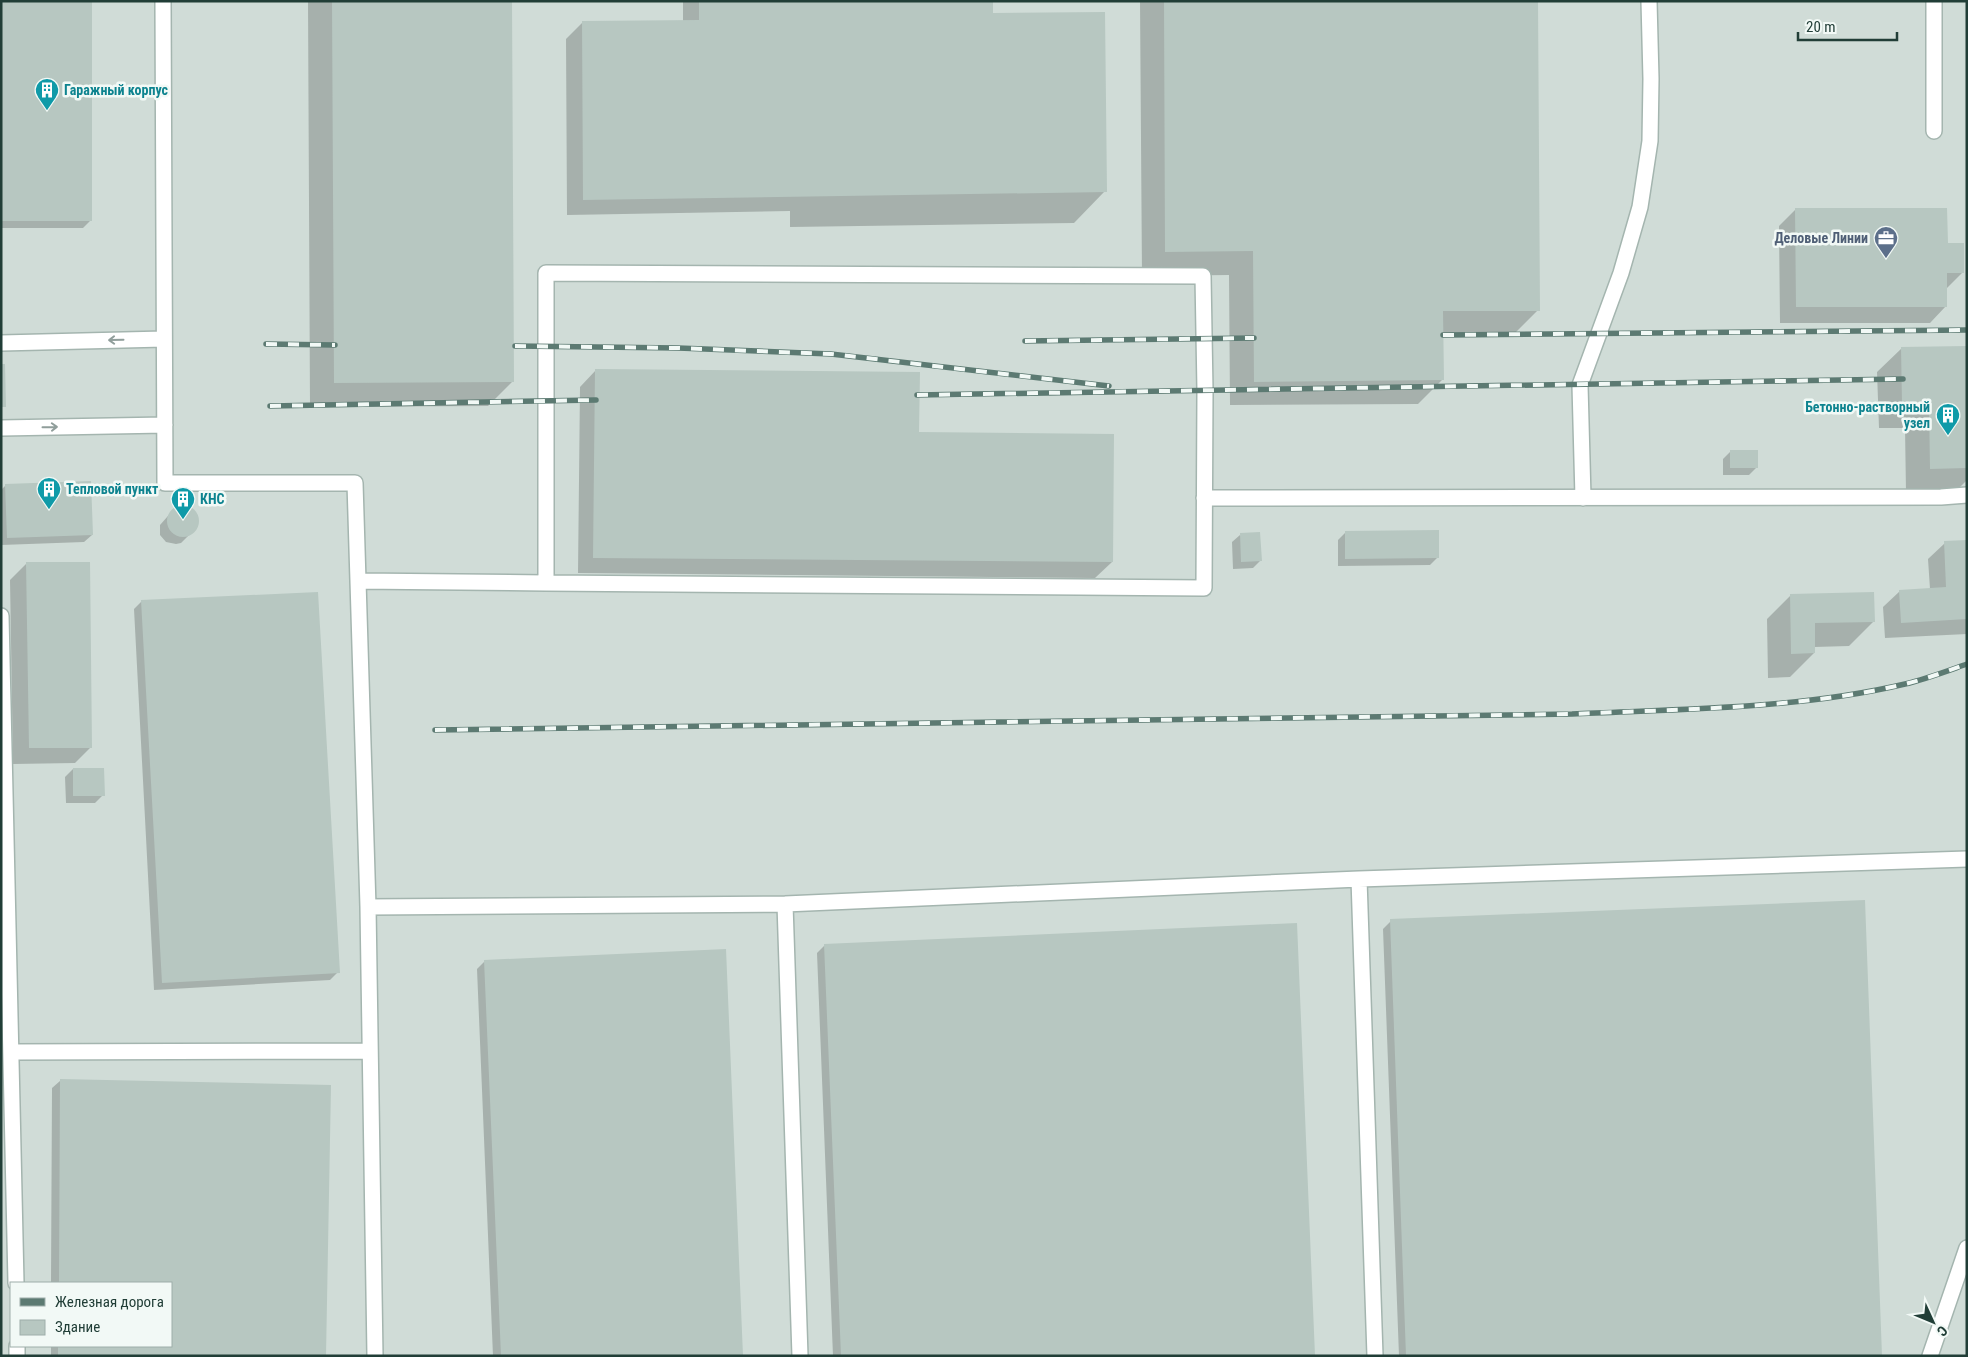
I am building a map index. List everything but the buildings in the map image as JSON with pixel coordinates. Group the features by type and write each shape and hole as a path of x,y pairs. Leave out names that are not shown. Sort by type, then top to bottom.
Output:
{"lane":[{"path":"163,1 165,483 354,483 368,908 375,1356"},
{"path":"1583,498 1580,384 1621,273 1640,207 1650,141 1649,1"},
{"path":"1934,1 1934,131"},
{"path":"358,581 546,583 1204,588 1204,276 546,273 546,583"},
{"path":"1,343 164,339"},
{"path":"1,428 165,425"},
{"path":"1204,498 1941,497 1967,495"},
{"path":"1,616 16,1282"},
{"path":"368,908 785,904 1359,879 1967,859"},
{"path":"1359,879 1375,1356"},
{"path":"785,904 800,1356"},
{"path":"11,1052 370,1052"},
{"path":"1930,1356 1967,1248"}],"shaded area":[{"path":"1,1 1967,1 1967,1356 1,1356"}],"railway":[{"path":"1443,335 1967,330"},
{"path":"1025,341 1254,338"},
{"path":"266,344 335,345"},
{"path":"515,346 678,348 831,354 1109,386"},
{"path":"917,395 1903,379"},
{"path":"270,406 596,400"},
{"path":"435,730 1572,714 1697,709 1824,699 1913,682 1967,664"}],"place":[{"name":"Гаражный корпус","path":"47,111"},
{"name":"Деловые Линии","path":"1886,259"},
{"name":"Бетонно-растворный узел","path":"1948,436"},
{"name":"Тепловой пункт","path":"49,510"},
{"name":"КНС","path":"183,520"}]}
